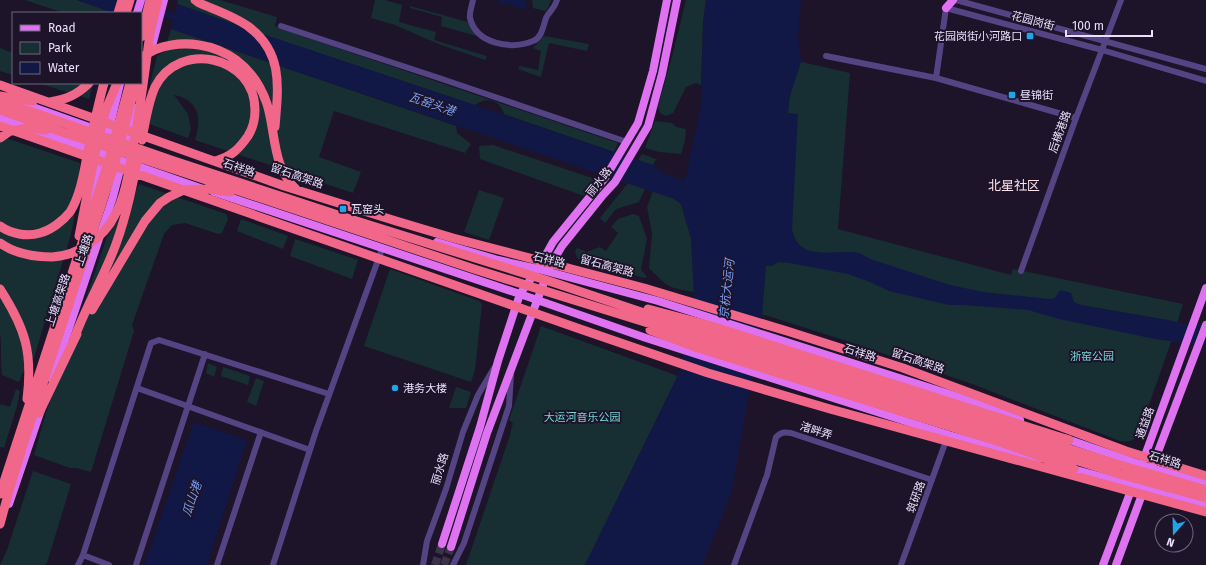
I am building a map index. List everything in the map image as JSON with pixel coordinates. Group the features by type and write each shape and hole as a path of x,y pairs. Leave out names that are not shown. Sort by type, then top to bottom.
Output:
{"highway":[{"path":"118,12 122,0"},
{"path":"126,12 130,0"},
{"path":"142,33 150,0"},
{"path":"0,243 10,249 26,255 39,257 58,256 74,252 88,244 103,233 115,216 128,178 158,0"},
{"path":"195,0 249,26 261,38 270,52 277,70 278,94 274,139"},
{"path":"142,63 152,36"},
{"path":"142,57 146,54 166,46 187,43 206,46 226,53 243,65 257,81 267,104 280,166 291,185 309,200 350,219"},
{"path":"25,439 47,397 82,318 108,265 124,220 148,112 156,87 165,73 182,62 194,59 215,60 233,67 249,85 255,102 255,118 250,132 241,146 226,158 207,163 174,161"},
{"path":"0,96 50,102 66,99 82,90 88,84"},
{"path":"0,226 4,229 19,234 34,235 51,228 69,213 77,197 84,172 98,104 104,84"},
{"path":"77,257 81,224 96,149 106,109 118,84"},
{"name":"上塘高架路","path":"0,494 108,163 130,84"},
{"name":"上塘高架路","path":"0,525 25,439 114,166 136,84"},
{"name":"留石高架路","path":"0,85 284,186 389,219 453,238 604,276 904,368 1126,451 1206,476"},
{"path":"0,101 174,161 350,219 608,300 668,321 1120,465 1206,490"},
{"path":"0,110 474,269 948,418 1119,474 1206,498"},
{"path":"0,126 580,330 708,373 830,409 1206,512"},
{"path":"0,138 10,131 28,128 62,132"},
{"path":"74,339 145,221 160,203 184,190 207,189 256,196"},
{"path":"0,289 15,313 27,346 29,362 28,388 22,427"},
{"path":"608,300 708,325 983,411 1069,440"},
{"path":"593,307 698,348 1003,443 1074,469"}],"main road":[{"path":"137,12 141,0"},
{"name":"上塘路","path":"142,79 152,36 164,0"},
{"name":"丽水路","path":"442,544 480,427 498,361 520,294 538,269 553,242 605,178 622,152 638,123 653,71 667,0"},
{"name":"丽水路","path":"451,547 487,433 548,271 562,246 615,182 648,126 662,74 677,0"},
{"path":"945,4 955,0"},
{"name":"上塘路","path":"0,486 69,280 86,222 118,84"},
{"name":"上塘路","path":"0,525 11,500 111,205 141,84"},
{"name":"石祥路","path":"0,96 263,188 498,260 548,271 622,291 786,341 965,399 1069,440 1142,465 1206,483"},
{"path":"0,118 253,206 520,294 677,348 949,435 1206,505"},
{"name":"通益路","path":"1103,565 1142,465 1206,288"},
{"name":"通益路","path":"1116,565 1151,468 1206,325"}],"street":[{"path":"473,0 470,18 474,27 480,34 490,41 498,44 516,45 534,41 542,32 547,17 554,8 557,0"},
{"name":"花园岗街","path":"955,0 1206,69"},
{"name":"后横港路","path":"1021,271 1076,118 1121,0"},
{"path":"936,78 945,4"},
{"name":"花园岗街","path":"945,4 1206,81"},
{"path":"281,26 627,142"},
{"path":"826,56 936,78 1076,118"},
{"path":"273,565 310,450 382,249"},
{"path":"78,565 83,555 151,343 159,340 330,394"},
{"path":"136,565 205,354"},
{"name":"丽水路","path":"423,565 427,540 446,489 463,432 478,395 498,361"},
{"name":"丽水路","path":"453,565 464,544 509,406 512,367"},
{"path":"137,388 310,450"},
{"path":"217,565 261,432"},
{"name":"渚畔弄","path":"734,565 767,475 776,437 780,433 791,433 932,480"},
{"name":"筑研路","path":"901,565 949,435"},
{"path":"83,555 109,565"}],"green space":[{"path":"25,0 77,0 111,12 61,12"},
{"path":"178,0 220,0 277,17 275,26 299,35 618,143 614,152 504,114 499,105 492,101 488,100 475,105 177,4"},
{"path":"375,0 385,0 402,5 399,22 436,32 434,40 487,56 485,60 441,45 395,25 371,18"},
{"path":"532,0 551,0 545,11 533,8"},
{"path":"686,0 706,0 703,23 701,85 696,83 686,87 673,113 666,116 660,113 658,107"},
{"path":"410,6 468,22 477,36 441,26 442,17 410,8"},
{"path":"171,29 456,126 457,133 471,144 465,153 334,111 319,157 361,172 353,193 195,140 198,117 189,101 182,97 174,95 188,114 191,129 188,138 149,124 150,84 157,56 164,52"},
{"path":"544,36 589,44 587,51 549,43 541,77 518,69 520,66 538,70 541,51 533,48"},
{"path":"0,48 12,53 12,75 0,71"},
{"name":"浙窑公园","path":"771,55 850,73 838,229 1011,275 1013,269 1183,304 1139,433 1133,440 1120,441 972,384 853,343 768,316 750,312"},
{"path":"41,84 93,84 89,99"},
{"path":"655,121 672,123 676,127 686,129 681,154 659,152 645,148"},
{"path":"0,136 80,163 71,234 34,358 22,374 19,382 2,375 1,370"},
{"path":"493,145 595,179 584,196 480,159 479,146"},
{"path":"642,154 656,159 653,165 638,160"},
{"path":"628,183 645,189 639,202 616,209 605,223 600,218"},
{"path":"139,184 226,214 228,219 222,233 218,234 185,223 172,225 164,234 132,325 134,331 91,472 70,468 34,455 45,416 107,237 133,197"},
{"path":"479,190 504,198 489,240 464,232"},
{"path":"653,191 675,199 681,204 691,238 694,292 678,289 668,285 649,268 652,233 647,207"},
{"path":"633,214 639,216 647,239 641,269 647,277 644,278 578,259 575,252 577,248 587,252 600,247 606,251 618,233 611,227 618,219"},
{"path":"241,219 288,236 283,249 237,231"},
{"path":"295,239 358,260 352,279 290,256"},
{"path":"390,269 479,301 482,304 475,370 471,382 364,346"},
{"name":"大运河音乐公园","path":"541,326 678,376 585,565 466,565 509,438 513,423 509,420"},
{"path":"208,363 217,367 214,377 206,373"},
{"path":"223,367 250,376 248,385 221,376"},
{"path":"256,378 264,381 256,406 247,402"},
{"path":"456,387 471,392 466,408 449,408"},
{"path":"16,389 20,391 17,406 4,448 0,447 0,406 1,404 10,407"},
{"path":"33,471 71,484 47,563 45,565 0,565 7,550"}],"water":[{"path":"77,0 118,0 114,12"},
{"path":"499,0 525,0 527,4 526,10 505,3 498,3"},
{"name":"京杭大运河","path":"706,0 801,0 798,35 801,62 790,96 788,113 798,114 792,229 796,240 802,247 810,251 819,252 859,253 870,259 950,285 983,292 1050,299 1055,298 1060,290 1071,293 1074,302 1081,305 1206,328 1206,346 1155,339 1059,319 1028,310 949,305 889,291 848,274 790,263 778,262 772,266 766,266 762,317 732,490 703,565 585,565 680,371 694,292 691,238 681,204 674,199 171,29 177,4 653,165 663,173 685,181 701,105 703,23"},
{"name":"瓜山港","path":"194,422 247,440 207,565 144,565"}],"waterway":[{"name":"瓦窑头港","path":"126,1 180,19"}],"tunnel":[{"path":"435,565 442,544"},
{"path":"444,565 451,547"}],"place":[{"name":"花园岗街小河路口","path":"1030,36"},
{"name":"昼锦街","path":"1012,95"},
{"name":"瓦窑头","path":"343,209"},
{"name":"港务大楼","path":"395,388"}],"district":[{"name":"北星社区","path":"1014,185"}]}
